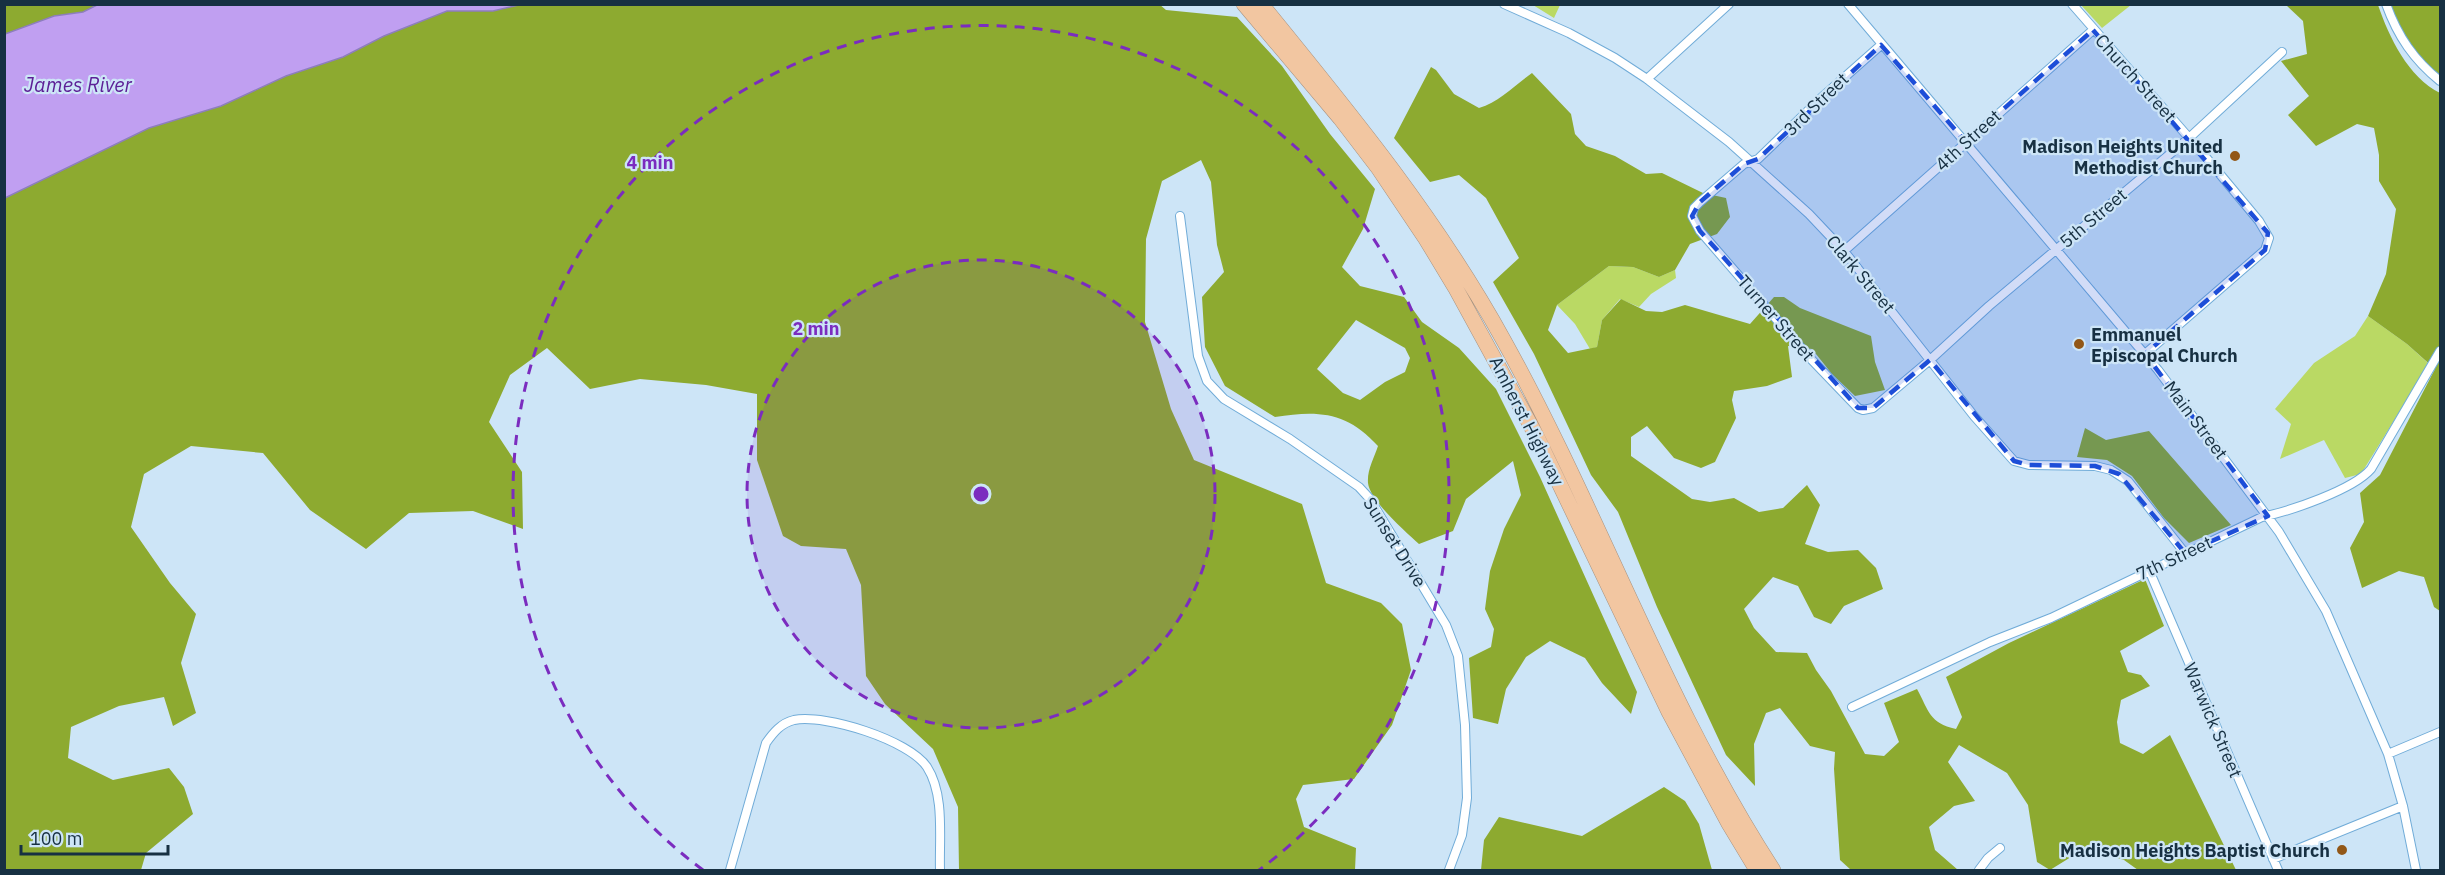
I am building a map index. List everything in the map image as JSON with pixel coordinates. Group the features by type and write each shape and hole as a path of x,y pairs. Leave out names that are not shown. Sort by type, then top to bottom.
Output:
{"highway":[{"name":"Amherst Highway","path":"1244,4 1340,118 1379,169 1455,287 1538,437 1641,656 1755,870"},
{"name":"Amherst Highway","path":"1261,4 1391,166 1474,289 1532,393 1693,733 1723,788 1773,870"}],"street":[{"name":"Clark Street","path":"1504,4 1569,33 1647,79 1700,118 1809,214 1844,251 1974,416 2014,460 2029,465 2095,466 2119,474 2128,481 2185,553"},
{"path":"1647,79 1729,4"},
{"name":"Main Street","path":"1848,4 2145,354 2268,516 2326,610 2388,754 2403,806 2416,870"},
{"name":"Church Street","path":"2072,4 2268,233 2268,244 2265,250 2145,354"},
{"path":"2386,4 2403,41 2419,62 2440,81"},
{"name":"4th Street","path":"1844,251 2093,30"},
{"name":"3rd Street","path":"1749,161 1758,159 1821,98 1881,45"},
{"name":"5th Street","path":"1930,360 1989,306 2189,138 2282,52"},
{"name":"Turner Street","path":"1749,161 1694,208 1693,221 1809,357 1858,408 1863,410 1873,408 1930,360"},
{"name":"Sunset Drive","path":"1180,216 1198,356 1207,381 1224,399 1290,439 1365,493 1384,519 1452,638 1461,674 1466,724 1467,798 1462,835 1449,870"},
{"name":"7th Street","path":"1852,707 1990,642 2051,618 2185,553 2268,516 2289,511 2358,480 2366,475 2440,351"},
{"name":"Warwick Street","path":"2149,570 2278,870"},
{"path":"730,870 766,743 772,734 786,723 806,719 820,720 892,740 918,756 932,776 937,790 940,870"},
{"path":"2388,754 2440,732"},
{"path":"2273,859 2403,806"},
{"path":"1979,870 2000,848"}],"highlighted area":[{"path":"2093,30 2268,233 2265,250 2145,354 2268,516 2185,553 2119,474 2095,466 2029,465 2014,461 1930,360 1873,408 1858,408 1700,231 1692,216 1700,202 1744,164 1758,159 1881,45 1966,142"}],"green space":[{"path":"519,4 1159,4 1166,10 1237,17 1282,66 1330,134 1375,189 1363,229 1342,267 1360,286 1404,297 1422,322 1459,348 1496,389 1540,477 1637,692 1631,714 1602,683 1585,658 1550,641 1526,657 1506,689 1498,724 1473,718 1469,658 1491,647 1494,629 1485,609 1490,571 1504,529 1521,495 1513,461 1466,499 1453,531 1419,544 1389,516 1370,490 1369,473 1378,446 1355,426 1331,416 1319,414 1275,417 1225,386 1205,347 1202,297 1224,272 1217,245 1211,182 1201,160 1162,181 1146,239 1145,322 1171,409 1194,460 1302,504 1326,583 1381,603 1402,624 1411,670 1392,725 1354,779 1303,785 1296,799 1304,827 1356,848 1355,870 959,870 958,807 933,749 885,704 866,676 861,585 846,549 801,546 783,536 757,460 757,394 706,385 640,379 590,389 547,348 510,375 489,422 522,472 523,529 473,511 409,513 366,549 310,510 263,453 191,446 144,474 131,527 170,583 196,614 181,663 196,713 173,726 164,697 119,706 71,727 68,758 113,780 169,768 184,787 193,814 146,853 141,870 5,870 5,198 149,128 221,106 286,76 343,57 384,36 447,11 493,11","holes":["1356,320 1405,348 1410,358 1405,372 1385,382 1360,400 1343,393 1317,369"]},
{"path":"5,5 99,5 83,12 54,16 5,34"},
{"path":"1533,5 1560,5 1554,18"},
{"path":"2081,5 2131,5 2102,28"},
{"path":"2286,5 2378,5 2394,43 2409,67 2418,77 2440,93 2440,611 2434,607 2424,577 2399,571 2362,588 2350,548 2364,522 2360,493 2380,475 2435,369 2407,344 2368,316 2386,274 2396,209 2379,181 2379,155 2374,128 2357,124 2316,146 2288,115 2309,96 2281,61 2307,54 2303,21"},
{"path":"2391,5 2440,5 2440,76 2410,44"},
{"path":"1431,67 1436,70 1454,94 1479,108 1500,98 1532,73 1571,114 1575,134 1586,146 1615,156 1646,174 1662,173 1703,193 1726,198 1730,217 1717,234 1690,244 1675,270 1659,277 1633,267 1609,266 1557,305 1548,330 1568,353 1597,347 1602,320 1621,299 1646,311 1662,312 1685,305 1750,324 1774,297 1784,297 1800,308 1871,336 1875,362 1885,390 1855,396 1832,374 1812,349 1788,346 1792,377 1767,386 1734,391 1732,400 1736,418 1715,462 1701,468 1674,458 1647,426 1631,437 1631,456 1692,499 1710,502 1734,498 1759,512 1783,508 1807,485 1820,505 1805,544 1828,552 1858,550 1876,568 1883,589 1844,606 1831,624 1814,617 1798,586 1773,577 1744,609 1754,628 1776,652 1807,653 1831,691 1865,754 1884,756 1899,742 1884,703 1917,689 1927,710 1935,720 1956,729 1962,717 1946,677 2009,643 2145,579 2164,626 2120,651 2128,672 2141,675 2150,686 2121,700 2117,722 2120,743 2143,754 2170,735 2236,870 2138,870 2124,860 2089,849 2050,870 2037,862 2028,805 2007,773 1959,745 1948,762 1975,801 1954,806 1929,827 1935,850 1958,870 1851,870 1840,860 1835,752 1810,746 1780,708 1766,713 1754,744 1755,786 1726,755 1657,607 1618,512 1591,475 1534,354 1493,282 1519,258 1486,198 1459,175 1430,182 1394,138"},
{"path":"1609,266 1633,267 1659,277 1675,270 1676,278 1651,294 1639,307 1620,299 1602,320 1597,347 1590,349 1575,324 1557,305"},
{"path":"2368,316 2407,344 2429,364 2361,474 2345,478 2324,440 2280,459 2291,424 2275,409 2314,363 2355,336"},
{"path":"2085,428 2106,440 2149,431 2231,525 2189,543 2164,518 2132,476 2107,460 2077,457"},
{"path":"1664,787 1685,801 1699,824 1712,870 1481,870 1484,840 1499,817 1582,836"}],"water":[{"name":"James River","path":"99,4 519,5 493,11 447,11 384,36 343,57 286,76 221,106 149,128 5,198 5,34 54,16 83,12"}],"place":[{"name":"Madison Heights United Methodist Church","path":"2235,156"},
{"name":"Emmanuel Episcopal Church","path":"2079,344"},
{"name":"Madison Heights Baptist Church","path":"2342,850"}]}
